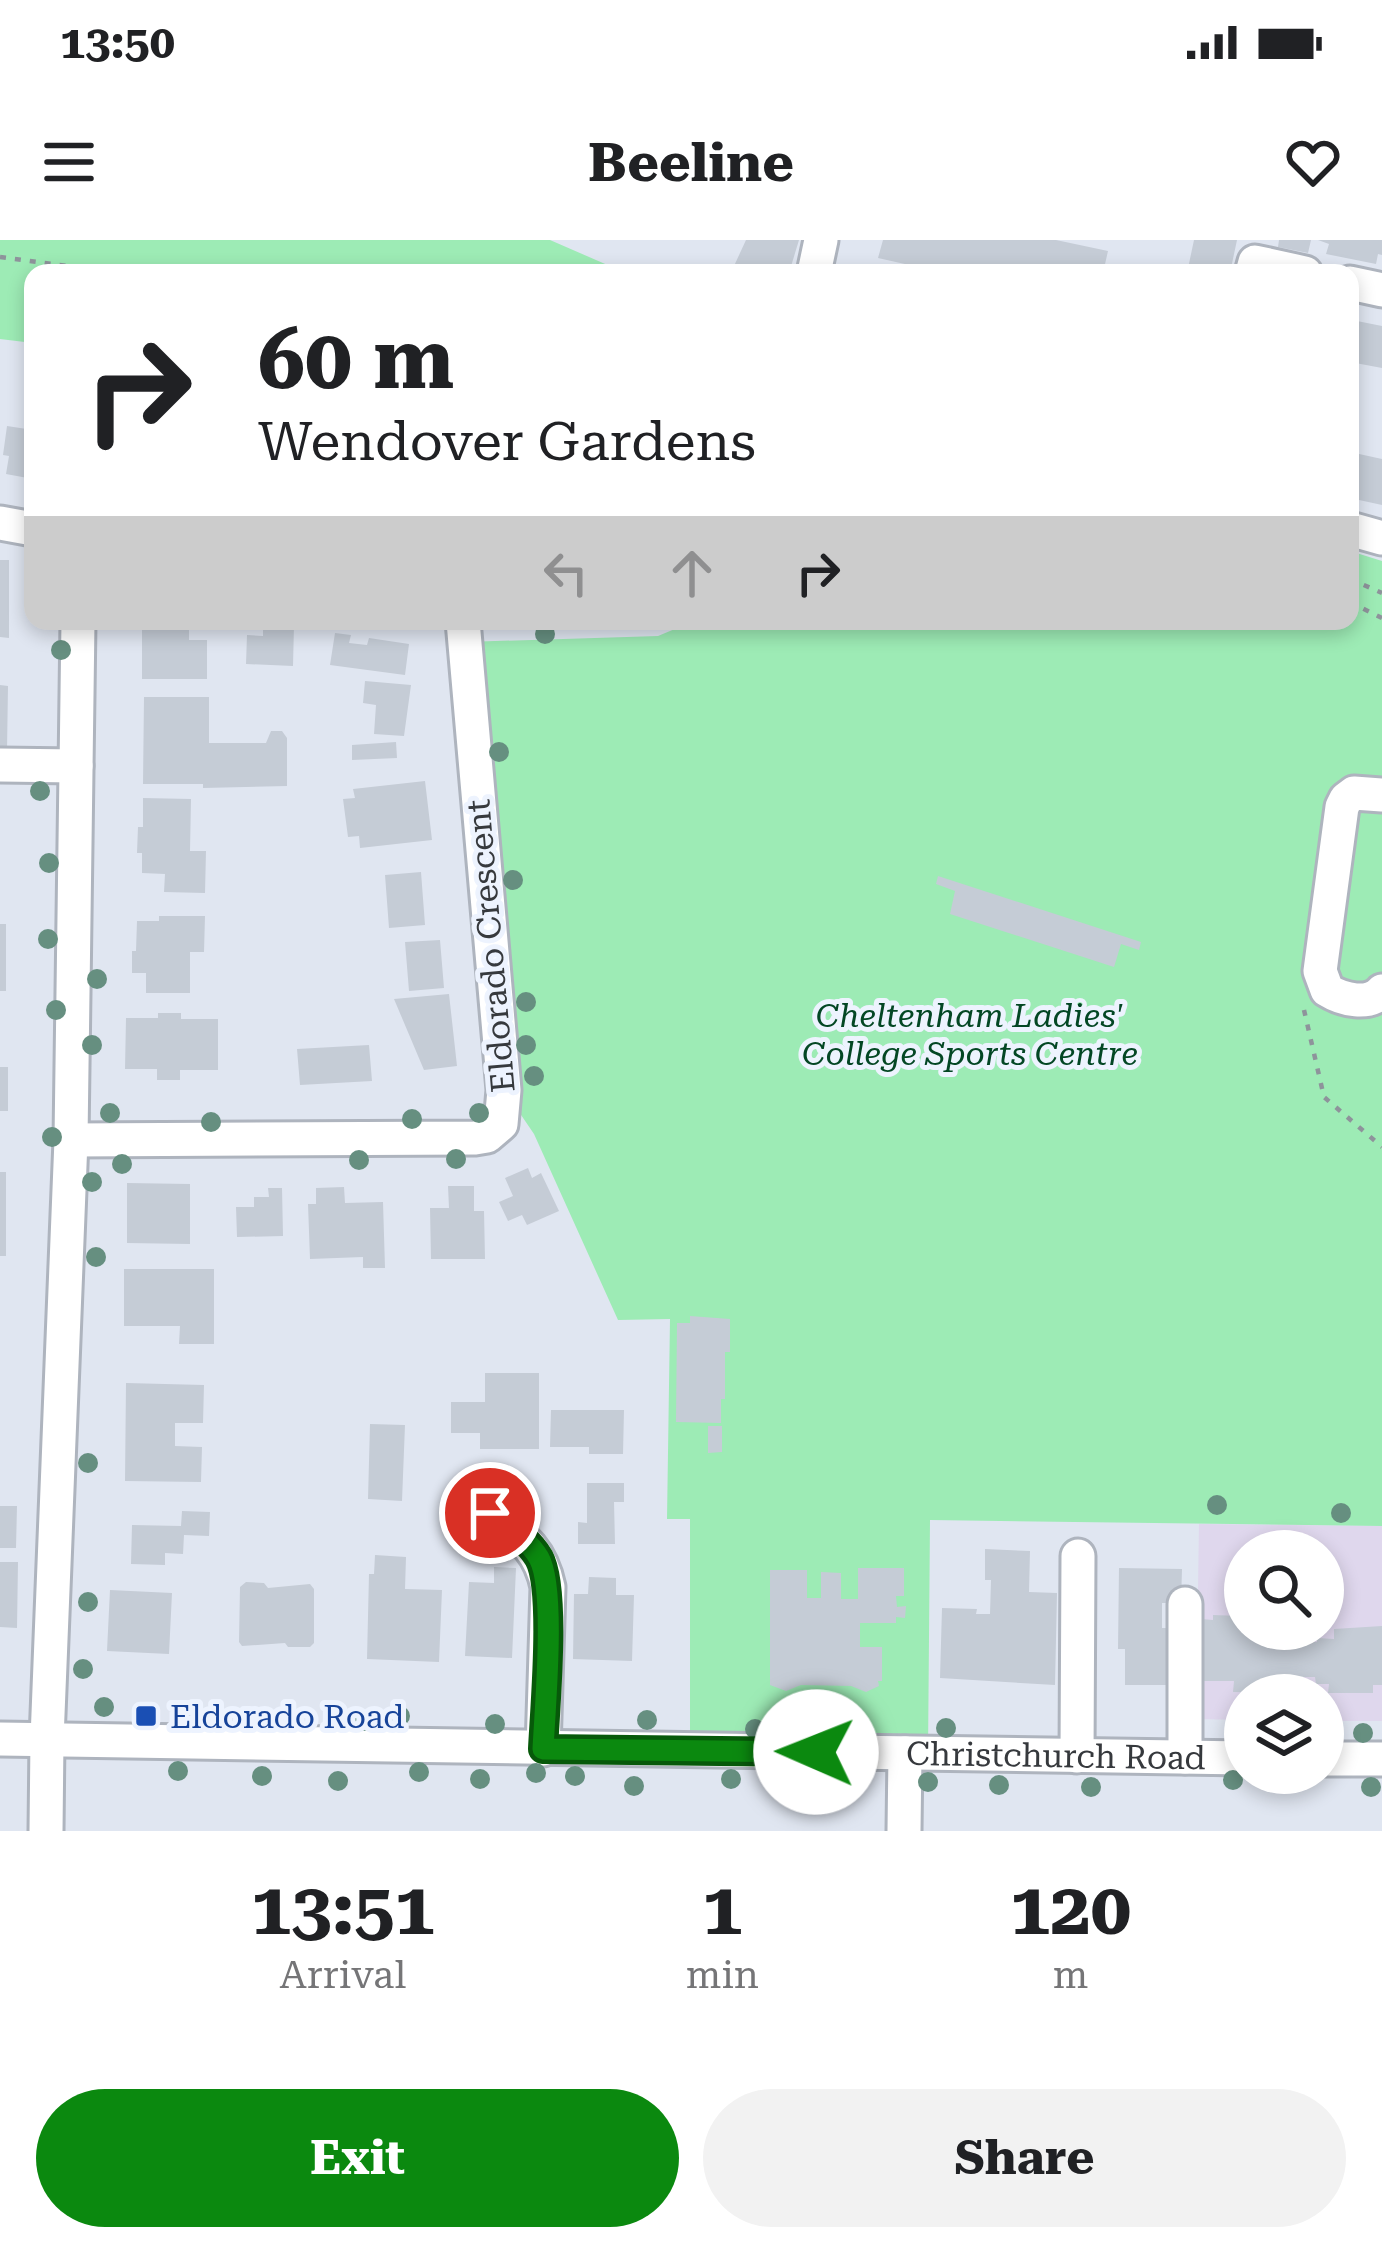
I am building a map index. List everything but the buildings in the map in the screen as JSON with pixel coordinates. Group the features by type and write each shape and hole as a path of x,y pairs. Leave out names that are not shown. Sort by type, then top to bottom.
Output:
{"street":[{"path":"46,1831 70,1141 78,630"},
{"name":"Eldorado Crescent","path":"70,1141 475,1138 487,1136 501,1124 504,1090 464,630"},
{"path":"0,765 76,766"},
{"path":"1382,795 1354,793 1342,807 1320,971 1327,990 1339,996 1366,1001 1382,991"},
{"path":"490,1513 531,1547 548,1587 543,1749"},
{"path":"1077,1756 1078,1556"},
{"path":"1185,1604 1185,1757"},
{"name":"Christchurch Road","path":"0,1739 1224,1758"},
{"path":"904,1831 905,1753"},
{"path":"1344,1759 1382,1759"}],"path":[{"path":"0,257 52,264"},
{"path":"1320,971 1304,1011 1324,1097 1382,1147"}],"shaded area":[{"path":"1199,1524 1382,1526 1382,1721 1344,1721 1344,1674 1224,1674 1224,1720 1196,1719"}],"green space":[{"path":"0,240 550,240 605,264 24,264 24,342 0,339"},
{"name":"Cheltenham Ladies' College Sports Centre","path":"1359,554 1382,561 1382,1526 930,1520 928,1754 690,1751 690,1519 667,1519 670,1319 618,1320 534,1134 504,1090 465,642 658,636 672,630 1359,630"}],"place":[{"name":"Eldorado Road","path":"146,1716"}],"route":[{"path":"490,1513 531,1547 548,1587 543,1749 816,1752"}]}
